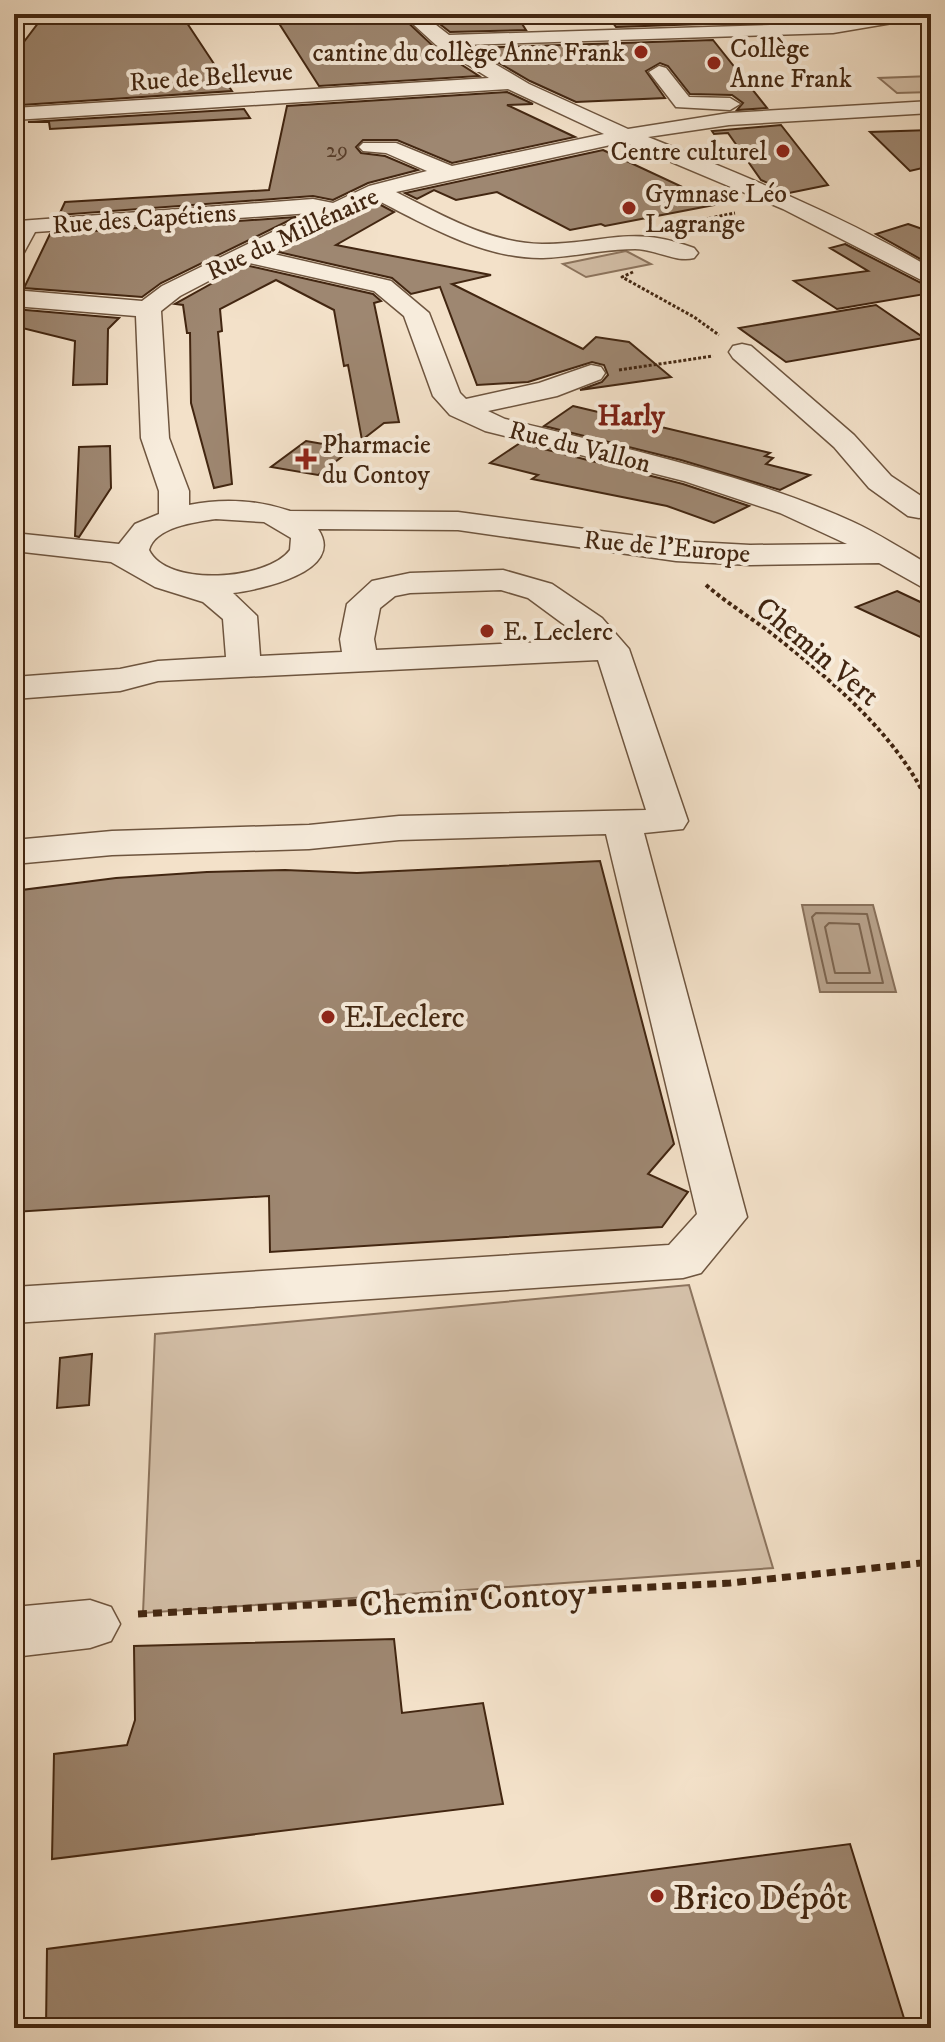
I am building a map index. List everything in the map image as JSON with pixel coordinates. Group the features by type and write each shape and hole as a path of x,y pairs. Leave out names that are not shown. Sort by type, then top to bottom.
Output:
{"street":[{"path":"411,14 443,41 508,83 816,216 883,248 931,278"},
{"path":"443,41 551,34 838,28 916,14"},
{"path":"659,72 683,103"},
{"name":"Rue de Bellevue","path":"14,114 508,83"},
{"path":"653,104 741,105 757,117"},
{"name":"Rue du Millénaire","path":"148,309 171,291 242,254 377,191 448,172 625,135 757,117 931,108"},
{"path":"780,115 820,129 931,124"},
{"path":"370,147 389,147 448,172"},
{"path":"377,191 487,242 518,250 551,252 629,239 658,242 686,253"},
{"name":"Rue des Capétiens","path":"14,251 27,226 301,207 336,210"},
{"path":"242,254 382,286 416,313 447,396 460,409 547,390 591,373"},
{"path":"14,298 148,309 155,438 174,504"},
{"path":"742,352 822,420 880,482 925,508"},
{"name":"Rue du Vallon","path":"460,409 495,425 695,475 791,507 843,529 931,579"},
{"name":"Rue de l'Europe","path":"141,549 174,504 205,511 238,510 287,520 404,520 493,525 676,551 750,555 931,550"},
{"path":"843,529 925,508"},
{"path":"189,584 239,584 284,571 305,555 309,546 307,536 287,520"},
{"name":"Rue de l'Europe","path":"309,546 339,533 404,520"},
{"path":"27,543 118,553 141,549 159,576 215,595 240,616 257,666"},
{"path":"257,666 267,605 284,571"},
{"path":"14,852 112,843 309,837 399,828 669,821 601,637 540,591 503,580 410,583 384,588 364,604 358,650"},
{"path":"14,688 120,680 158,671 257,666 358,650 601,637"},
{"path":"14,1305 683,1261 722,1217 622,822"},
{"path":"14,1632 90,1624"}],"path":[{"path":"629,239 621,235 737,213 724,207"},
{"path":"643,270 622,277 694,317 742,352"},
{"path":"591,373 742,352"},
{"name":"Chemin Vert","path":"729,606 775,636 868,720 926,791 931,809"},
{"name":"Chemin Contoy","path":"90,1624 143,1613 714,1584 931,1562"}],"shaded area":[{"path":"931,76 931,92 897,93 879,78"},
{"path":"626,251 651,264 586,277 563,264"},
{"path":"689,1285 773,1568 143,1613 155,1334"}],"water":[{"path":"802,905 873,905 896,992 820,992"}],"building":[{"path":"181,14 232,91 21,105 14,85 14,55 42,18"},
{"path":"273,14 399,14 434,47 479,76 319,86"},
{"path":"427,14 517,16 526,30 450,32"},
{"path":"695,17 701,24 616,27 610,19"},
{"path":"713,40 767,108 737,110 743,103 732,95 690,94 668,66 660,63 646,71 665,98 576,102 530,81 473,48"},
{"path":"507,92 533,104 507,105 575,137 452,163 397,140 363,140 356,147 361,153 385,156 418,170 368,183 333,200 313,196 59,215 65,202 269,190 287,106"},
{"path":"244,109 250,118 50,129 49,122 28,122"},
{"path":"781,125 828,185 789,193 761,180 728,133 714,134 712,131"},
{"path":"931,130 931,166 910,171 870,132"},
{"path":"603,150 719,204 570,230 497,192 456,200 434,190 417,199 405,193"},
{"path":"377,203 394,212 336,245 491,275 452,284 583,349 596,337 629,342 671,377 580,390 602,382 608,375 604,365 592,362 528,382 477,385 440,287 411,294 392,278 274,251"},
{"path":"296,217 161,283 142,297 24,288 50,234"},
{"path":"908,224 931,232 931,265 876,234"},
{"path":"845,244 931,288 931,293 837,309 794,281 868,271 830,248"},
{"path":"245,265 373,294 381,301 374,303 399,422 384,423 362,440 334,310 276,280 220,309 222,331 218,332 232,484 214,488 191,403 190,333 187,333 183,305 175,304"},
{"path":"876,305 924,338 786,362 739,328"},
{"path":"14,309 119,318 108,329 107,384 73,385 75,341 14,326"},
{"path":"573,406 770,453 765,456 773,458 766,464 810,475 780,490 681,460 544,426"},
{"path":"306,441 352,449 318,475 271,467"},
{"path":"520,443 683,484 749,506 714,523 667,506 532,479 538,475 490,463"},
{"path":"110,446 111,488 79,537 75,536 79,447"},
{"path":"897,591 931,607 931,642 856,607"},
{"name":"E.Leclerc","path":"600,861 674,1144 648,1174 688,1192 662,1227 270,1252 269,1196 14,1212 14,891 116,878 207,872 285,870 357,873"},
{"path":"92,1354 89,1405 57,1408 60,1358"},
{"path":"394,1639 402,1713 483,1703 503,1804 52,1859 54,1754 127,1745 135,1720 134,1646"},
{"name":"Brico Dépôt","path":"850,1844 907,2028 46,2028 47,1949"}],"place":[{"name":"cantine du collège Anne Frank","path":"641,52"},
{"name":"Collège Anne Frank","path":"714,63"},
{"name":"Centre culturel","path":"783,151"},
{"name":"Gymnase Léo Lagrange","path":"629,208"},
{"name":"Pharmacie du Contoy","path":"306,459"},
{"name":"E. Leclerc","path":"487,631"},
{"name":"E.Leclerc","path":"328,1017"},
{"name":"Brico Dépôt","path":"657,1896"}],"district":[{"name":"Harly","path":"631,415"}]}
